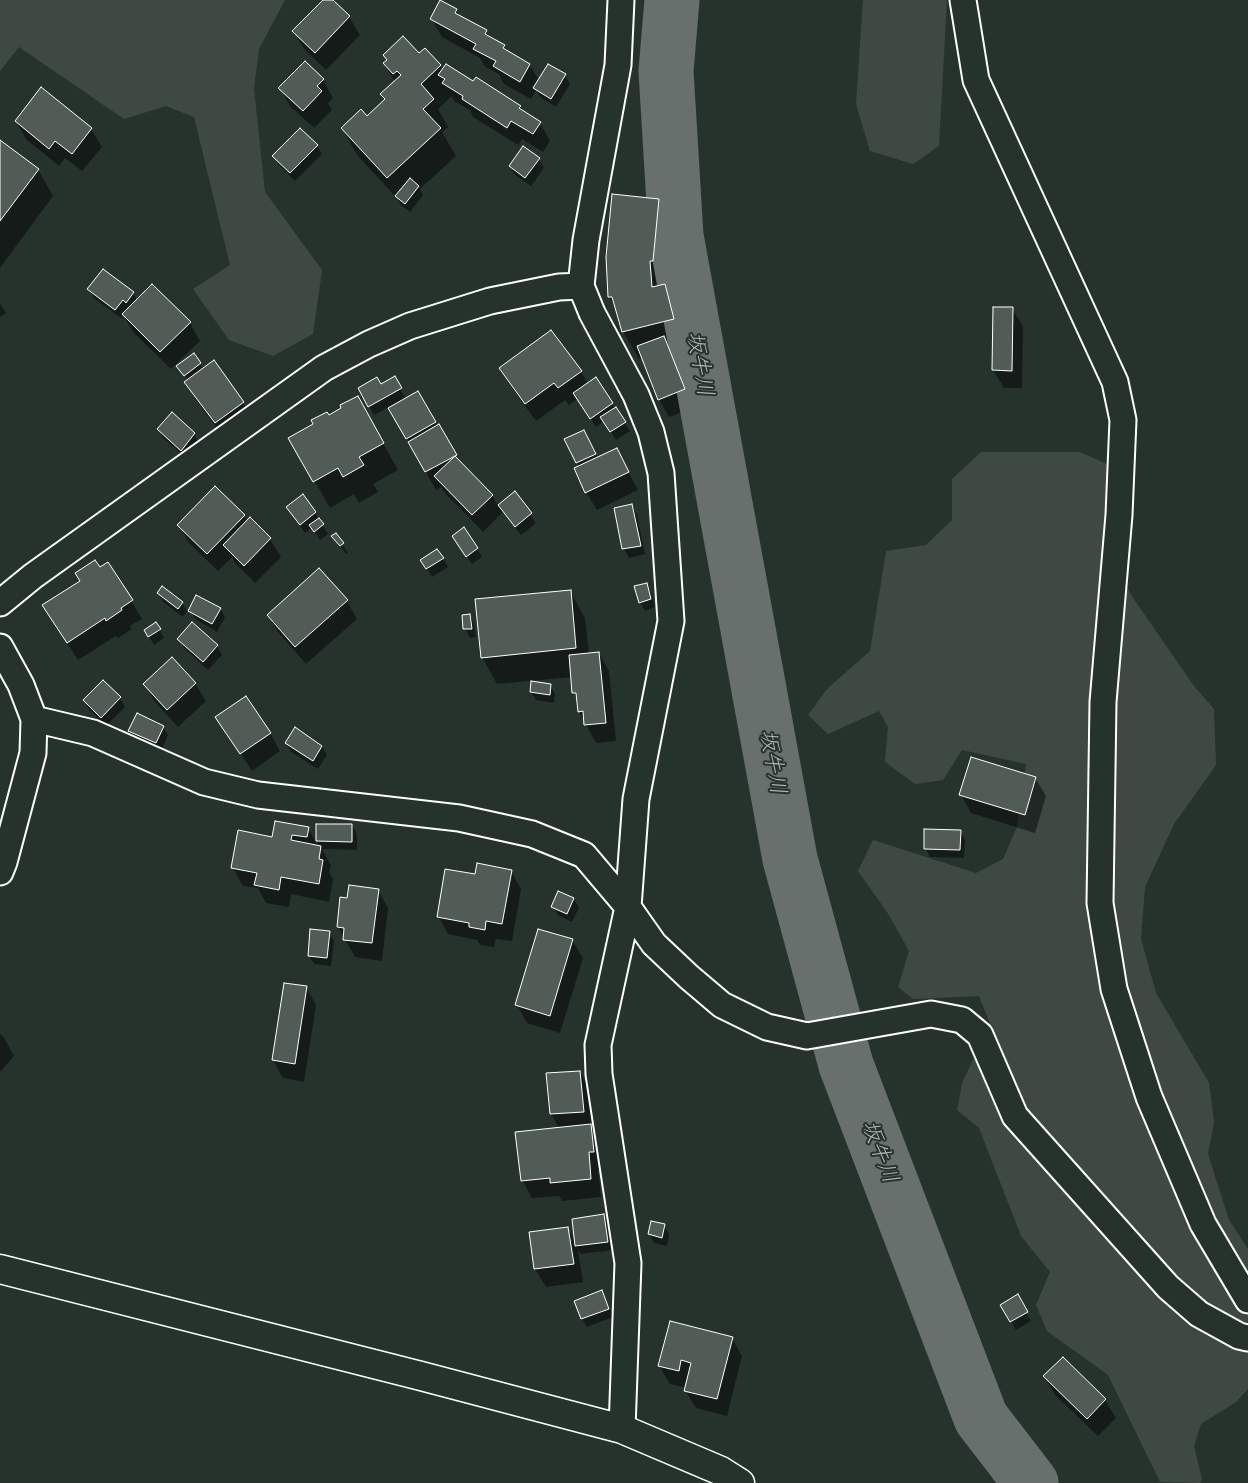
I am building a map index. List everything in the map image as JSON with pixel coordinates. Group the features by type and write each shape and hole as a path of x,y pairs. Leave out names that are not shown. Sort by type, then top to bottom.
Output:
{"street":[{"path":"621,0 618,66 586,240 581,286 592,313 636,395 652,432 661,473 671,621 636,799 628,907 598,1044 598,1074 628,1263 622,1429"},
{"path":"963,0 976,80 1115,382 1124,420 1119,515 1104,702 1100,903 1114,989 1149,1097 1202,1224 1248,1300"},
{"path":"0,603 33,576 324,368 369,344 419,324 490,301 559,287 581,286"},
{"path":"0,647 21,685 34,719 33,753 0,872"},
{"path":"34,719 93,733 204,782 258,795 459,818 532,834 584,855 628,907 654,944 689,977 722,1005 767,1027 807,1036 931,1014 962,1020 980,1035 1015,1116 1168,1287 1199,1314 1238,1336 1248,1338"},
{"path":"0,1269 622,1429 721,1471 740,1483"}],"shaded area":[{"path":"0,0 285,0 259,49 254,89 265,192 322,270 313,334 273,356 229,340 193,289 230,265 194,117 166,106 124,119 19,47 0,71"},
{"path":"863,0 947,0 939,146 913,164 870,151 856,104"},
{"path":"981,452 1080,452 1111,466 1104,547 1133,598 1194,686 1214,709 1216,765 1174,824 1145,887 1141,939 1156,993 1209,1083 1214,1122 1208,1154 1229,1220 1248,1249 1248,1389 1236,1402 1201,1424 1194,1446 1202,1479 1200,1483 1160,1482 1108,1375 1047,1331 1036,1305 1050,1272 1021,1236 979,1128 957,1110 962,1083 990,1024 979,996 913,999 898,987 909,951 889,915 858,871 873,840 976,873 1003,859 1017,827 1026,764 962,750 943,780 915,784 885,762 888,727 879,711 828,734 808,715 827,689 870,651 886,551 926,545 952,520 952,479"}],"building":[{"path":"323,0 333,0 350,16 315,53 292,31"},
{"path":"440,0 457,9 455,13 487,30 485,34 505,45 503,48 530,64 520,82 493,66 496,61 473,49 476,44 430,19"},
{"path":"403,36 419,53 425,48 441,65 421,84 434,99 423,109 441,128 387,178 341,128 361,109 367,116 385,99 380,94 401,75 397,71 393,74 383,63 387,60 383,55"},
{"path":"305,61 324,79 317,86 322,91 303,111 278,88"},
{"path":"446,64 473,81 476,77 521,106 519,108 541,122 533,134 511,121 507,128 462,99 463,96 442,83 445,79 438,75"},
{"path":"548,64 566,74 551,99 533,88"},
{"path":"41,87 92,128 72,154 55,141 49,149 15,121"},
{"path":"300,128 318,145 290,173 272,156"},
{"path":"0,140 39,169 0,221"},
{"path":"523,146 540,158 525,178 509,166"},
{"path":"410,178 419,186 405,204 395,196"},
{"path":"612,194 659,199 653,261 650,261 652,287 665,284 674,319 622,332 612,297 608,297 606,257"},
{"path":"103,269 134,292 126,303 123,300 115,310 87,289"},
{"path":"152,284 191,322 160,352 122,314"},
{"path":"993,307 1013,307 1012,371 992,370"},
{"path":"551,330 582,371 558,388 554,383 525,404 499,368"},
{"path":"664,336 685,389 658,400 637,346"},
{"path":"194,353 201,363 184,376 176,366"},
{"path":"214,360 244,402 215,423 184,382"},
{"path":"395,376 402,388 368,407 358,388 377,377 381,384"},
{"path":"596,377 613,403 590,419 573,393"},
{"path":"418,391 436,422 406,439 388,408"},
{"path":"358,396 384,443 359,457 364,465 343,477 338,468 313,482 288,438 313,424 311,420 327,412 329,415 341,408 340,405"},
{"path":"616,407 626,422 610,432 600,417"},
{"path":"172,412 195,433 181,451 157,429"},
{"path":"439,424 457,455 425,472 408,442"},
{"path":"584,430 596,454 576,463 564,439"},
{"path":"617,448 629,472 585,493 574,468"},
{"path":"455,456 493,495 472,515 434,476"},
{"path":"215,486 245,515 207,554 177,525"},
{"path":"515,491 532,513 515,527 498,505"},
{"path":"303,494 316,512 300,525 286,507"},
{"path":"632,504 641,546 622,549 614,508"},
{"path":"250,517 271,538 244,566 223,545"},
{"path":"319,518 324,524 314,532 309,525"},
{"path":"464,527 478,548 466,557 452,536"},
{"path":"336,533 344,543 340,546 331,536"},
{"path":"437,549 444,558 426,569 420,560"},
{"path":"95,560 100,567 108,562 133,600 106,621 105,618 67,643 42,605 80,581 75,573"},
{"path":"319,568 348,600 295,647 267,615"},
{"path":"647,583 651,599 639,603 634,586"},
{"path":"162,586 183,602 178,609 157,593"},
{"path":"571,590 576,648 481,658 475,599"},
{"path":"196,595 221,608 212,624 188,611"},
{"path":"470,614 472,629 463,629 462,615"},
{"path":"156,622 161,629 148,637 144,630"},
{"path":"192,622 218,645 203,662 177,639"},
{"path":"599,652 606,723 584,725 583,711 578,712 576,693 572,693 569,655"},
{"path":"172,657 196,683 167,710 143,684"},
{"path":"103,680 121,697 101,718 83,700"},
{"path":"531,681 551,684 550,695 530,692"},
{"path":"246,696 271,733 240,754 215,717"},
{"path":"137,713 164,726 156,743 128,731"},
{"path":"295,727 322,746 313,761 285,743"},
{"path":"971,757 1036,777 1025,815 959,795"},
{"path":"275,821 309,827 307,837 292,835 291,840 321,846 319,859 323,860 319,884 281,877 279,890 254,885 257,873 231,868 238,830 272,837"},
{"path":"316,824 352,824 352,842 316,841"},
{"path":"924,829 961,830 960,850 924,849"},
{"path":"477,863 512,870 502,924 486,921 485,930 469,927 469,923 437,917 445,869 475,874"},
{"path":"349,885 379,889 372,943 343,940 344,928 337,927 340,897 347,898"},
{"path":"558,891 574,898 567,914 551,907"},
{"path":"310,929 330,931 327,958 308,956"},
{"path":"538,929 573,939 550,1016 515,1005"},
{"path":"284,983 307,986 295,1064 272,1060"},
{"path":"580,1071 584,1112 550,1114 546,1073"},
{"path":"591,1124 594,1152 589,1152 591,1179 550,1183 550,1178 521,1181 515,1132"},
{"path":"604,1214 608,1242 575,1246 572,1219"},
{"path":"651,1221 665,1224 662,1238 648,1234"},
{"path":"568,1227 574,1264 534,1269 529,1232"},
{"path":"602,1290 609,1309 581,1319 574,1301"},
{"path":"1018,1294 1028,1312 1010,1322 1000,1305"},
{"path":"670,1321 733,1337 717,1399 684,1391 691,1363 681,1360 679,1371 658,1366"},
{"path":"1063,1357 1106,1399 1087,1419 1043,1376"}],"waterway":[{"name":"坂牛川","path":"672,0 666,71 676,236 790,859 846,1065 981,1418 1031,1483"}]}
